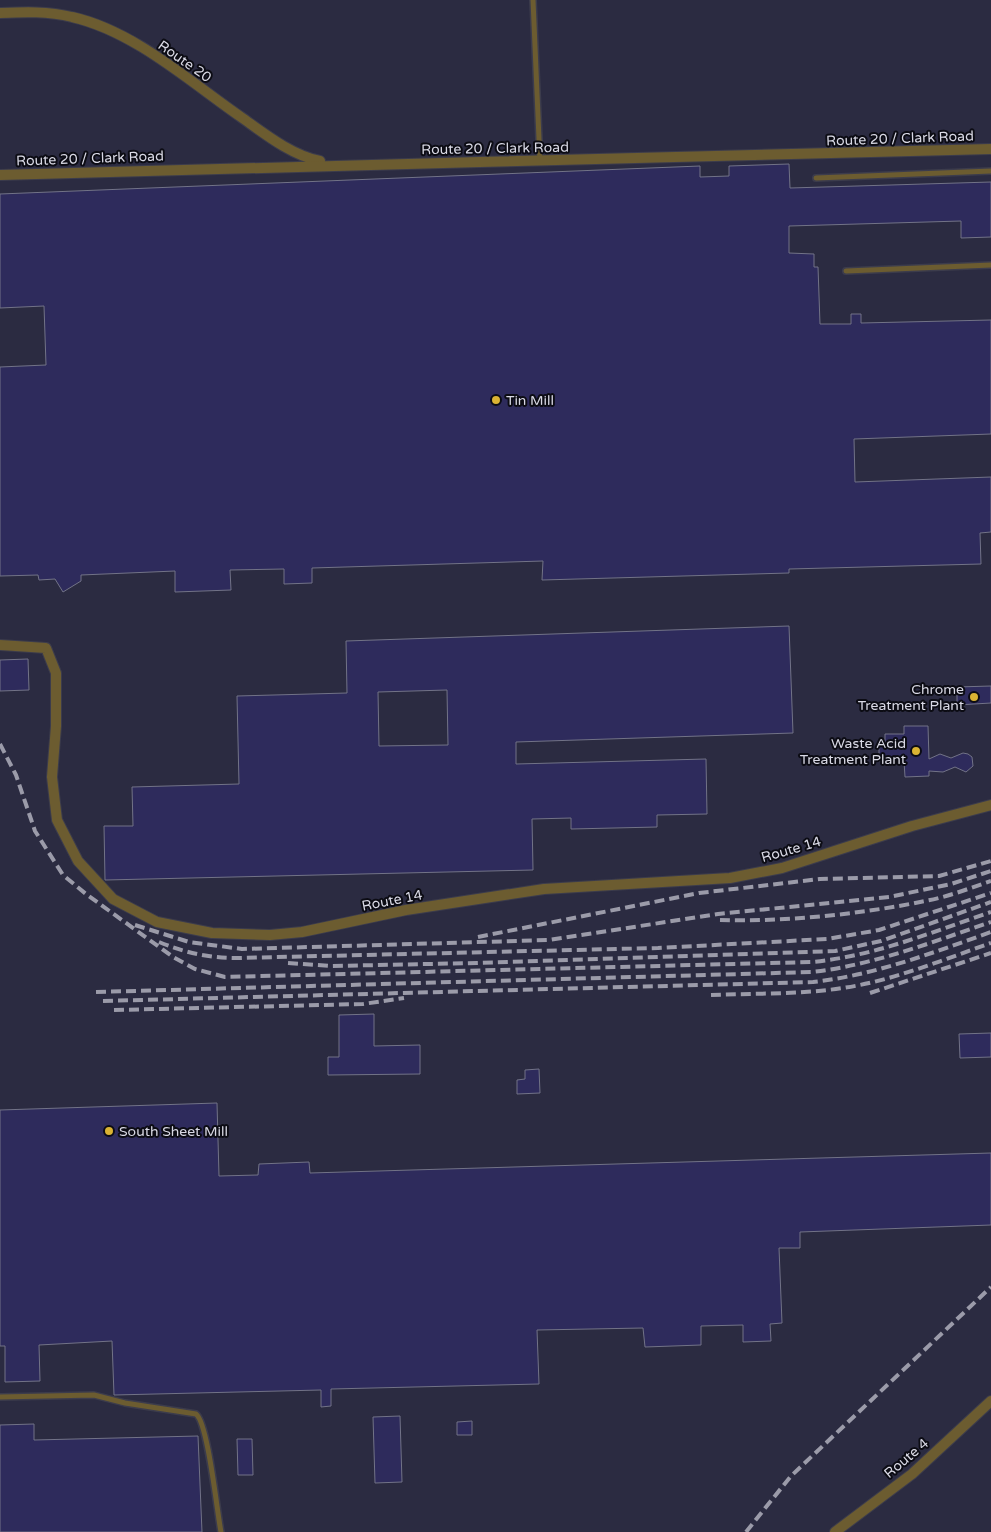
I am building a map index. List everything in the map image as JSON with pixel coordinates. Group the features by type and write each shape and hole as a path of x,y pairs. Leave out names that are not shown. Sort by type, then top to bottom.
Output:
{"street":[{"name":"Route 20","path":"0,13 50,13 104,27 138,45 293,151 318,161 343,164"},
{"name":"Route 20 / Clark Road","path":"0,175 343,164 540,162 991,149"},
{"name":"Route 14","path":"0,645 46,648 56,673 56,726 52,777 57,820 78,861 113,900 157,922 212,933 270,935 302,932 406,910 544,889 730,878 782,868 912,826 991,806"},
{"name":"Route 4","path":"835,1532 912,1474 991,1401"}],"lane":[{"path":"533,0 540,162"},
{"path":"816,178 991,171"},
{"path":"846,271 991,265"},
{"path":"0,1397 94,1395 125,1403 196,1414 200,1417 205,1435 221,1532"}],"shaded area":[{"path":"0,0 991,0 991,1532 0,1532"}],"building":[{"name":"Tin Mill","path":"789,164 790,188 991,182 991,237 961,238 961,221 789,226 789,253 814,254 814,267 818,267 820,324 851,324 851,314 861,314 861,323 991,320 991,434 854,439 855,482 991,477 991,532 980,533 981,564 789,569 789,573 542,580 543,561 312,568 312,583 284,584 284,569 230,570 231,590 175,592 175,571 81,575 81,581 63,592 55,579 39,580 38,575 0,576 0,367 46,365 44,306 0,308 0,194 700,166 700,177 729,176 729,166"},
{"path":"789,626 793,733 516,742 516,764 706,759 707,814 657,815 657,827 571,829 571,818 532,819 533,870 105,880 104,826 133,826 132,787 239,784 237,696 347,693 346,641","holes":["447,690 448,745 379,746 378,692"]},
{"path":"28,659 29,690 0,691 0,660"},
{"name":"Chrome Treatment Plant","path":"991,686 991,703 957,705 957,687"},
{"path":"904,726 928,726 929,759 940,754 951,758 963,753 972,757 973,766 966,772 955,767 943,772 929,771 929,776 905,777 904,761 879,761 879,746 885,746 885,734 904,734"},
{"path":"374,1014 374,1046 420,1045 420,1074 328,1075 328,1057 339,1057 339,1015"},
{"path":"991,1033 991,1057 960,1058 959,1034"},
{"path":"539,1069 540,1093 517,1094 517,1080 525,1079 525,1070"},
{"name":"South Sheet Mill","path":"217,1103 219,1176 258,1175 259,1164 309,1162 310,1173 991,1153 991,1225 800,1232 800,1248 779,1248 782,1323 770,1324 771,1341 743,1342 743,1325 701,1326 701,1345 645,1347 643,1328 537,1330 539,1384 331,1389 331,1406 321,1407 321,1390 114,1395 112,1341 39,1345 40,1381 5,1382 5,1346 0,1346 0,1110"},
{"path":"400,1416 402,1482 375,1483 373,1417"},
{"path":"472,1421 472,1435 457,1435 457,1422"},
{"path":"34,1424 34,1440 198,1436 202,1532 0,1532 0,1425"},
{"path":"237,1439 252,1439 253,1475 238,1475"}],"railway":[{"path":"0,744 16,775 35,831 63,875 173,957 195,969 225,977 812,962 881,949 991,912"},
{"path":"478,937 699,893 820,879 939,876 991,861"},
{"path":"135,925 189,942 242,949 549,940 718,914 889,897 951,884 991,871"},
{"path":"720,920 771,920 876,910 942,897 991,881"},
{"path":"159,942 198,954 238,958 658,948 827,939 879,930 991,893"},
{"path":"288,963 331,966 477,963 835,951 881,941 991,902"},
{"path":"96,992 812,972 835,969 880,958 925,945 991,922"},
{"path":"103,1001 813,982 881,969 991,932"},
{"path":"711,995 804,992 860,985 909,972 991,943"},
{"path":"870,993 991,953"},
{"path":"114,1010 363,1004 404,998"},
{"path":"746,1532 791,1476 991,1287"}],"place":[{"name":"Tin Mill","path":"496,400"},
{"name":"Chrome Treatment Plant","path":"974,697"},
{"name":"Waste Acid Treatment Plant","path":"916,751"},
{"name":"South Sheet Mill","path":"109,1131"}]}
